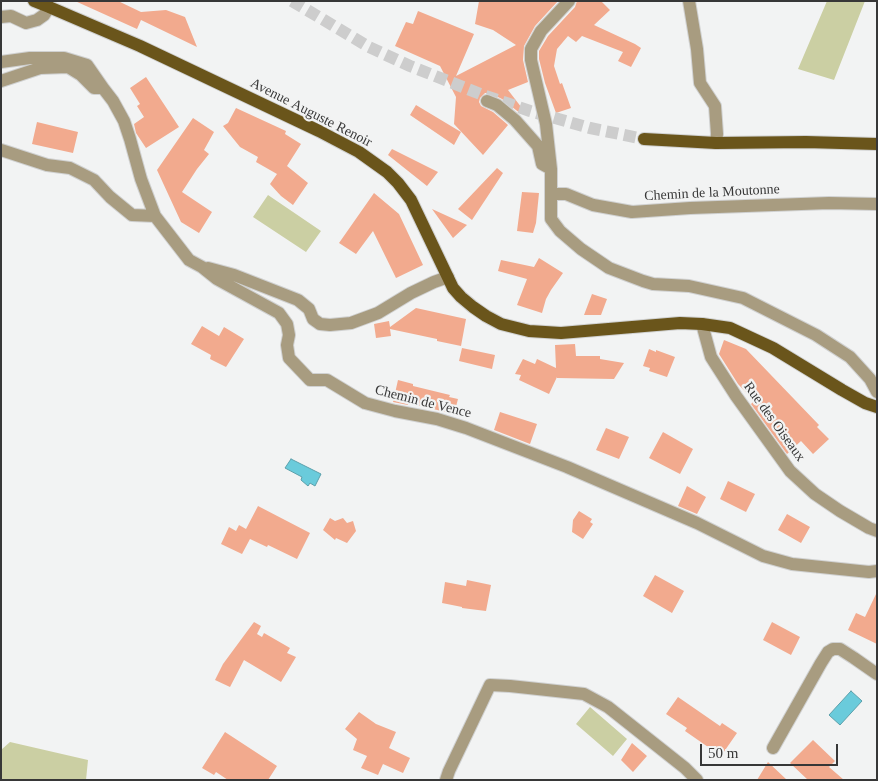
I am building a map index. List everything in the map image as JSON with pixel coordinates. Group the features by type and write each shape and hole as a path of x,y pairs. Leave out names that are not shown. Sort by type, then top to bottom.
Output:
{"main road":[{"name":"Avenue Auguste Renoir","path":"34,1 194,71 359,152 387,172 411,200 453,288 461,297 486,316 501,324 529,331 561,333 680,323 730,328 773,348 842,390 865,403 877,407"},
{"path":"644,139 716,143 806,142 877,144"}],"street":[{"path":"569,1 541,31 531,49 530,60 546,124 551,169 551,219 560,231 581,250 609,268 653,284 689,286 743,298 816,335 850,357 870,379 877,392"},
{"path":"689,1 697,49 700,83 715,106 716,143"},
{"path":"1,17 11,16 26,23 37,20 44,15 49,6"},
{"path":"1,62 30,58 64,58 87,65 103,88"},
{"name":"Chemin de Vence","path":"1,81 40,68 68,67 81,75 94,88 103,88 124,121 141,179 155,216 189,260 202,267 217,279 279,313 287,324 289,358 310,380 327,380 365,403 451,423 567,467 697,523 763,556 792,564 869,572 877,570"},
{"path":"487,101 497,105 515,120 538,146 542,164 551,169"},
{"path":"1,150 47,165 70,168 94,180 132,215 155,216"},
{"name":"Chemin de la Moutonne","path":"551,194 566,194 593,205 632,212 829,203 877,204"},
{"path":"202,267 234,276 298,300 309,309 313,319 320,324 330,325 351,323 378,313 434,282 448,277"},
{"name":"Rue des Oiseaux","path":"702,324 711,357 736,396 790,471 815,494 869,528 877,531"},
{"path":"773,748 828,652 833,649 840,650 877,674"},
{"path":"446,780 448,771 490,685 584,694 608,707 686,768 697,780"}],"green space":[{"path":"827,1 865,1 834,80 798,69"},
{"path":"268,195 321,231 306,252 253,217"},
{"path":"590,707 627,739 613,756 576,724"},
{"path":"10,742 88,760 86,780 1,780 1,750"}],"water":[{"path":"291,459 321,474 315,486 310,483 308,486 301,480 302,477 285,468"},
{"path":"851,691 862,701 840,725 829,715"}],"building":[{"path":"75,1 118,1 141,12 166,10 185,17 197,47 141,20 137,29"},
{"path":"479,1 558,1 535,26 524,46 523,60 528,82 508,90 525,112 521,114 502,99 490,93 485,93 480,98 481,106 493,112 508,125 483,155 454,124 456,97 440,66 395,46 406,22 413,24 418,11 474,34 456,76 516,45 493,30 475,24"},
{"path":"577,1 601,1 610,10 594,25 641,48 631,67 618,61 623,52 582,36 576,42 568,36 557,49 554,66 571,108 556,113 545,83 539,51 548,36 575,7"},
{"path":"146,77 179,127 146,148 136,133 134,124 144,117 137,106 140,104 130,88"},
{"path":"416,105 461,132 454,145 410,115"},
{"path":"236,108 286,131 285,134 301,144 287,166 308,183 293,205 270,184 277,174 256,162 258,157 240,147 223,126 228,123"},
{"path":"193,118 214,132 204,150 209,154 182,192 212,212 199,233 181,222 157,170"},
{"path":"37,122 78,132 73,153 32,144"},
{"path":"392,149 438,172 427,186 388,155"},
{"path":"497,168 503,173 472,220 458,209"},
{"path":"522,192 539,193 533,233 517,231"},
{"path":"374,193 399,214 423,265 396,278 373,231 356,254 339,243"},
{"path":"432,209 467,225 453,238"},
{"path":"539,258 563,273 546,299 542,313 517,305 527,279 498,271 501,260 534,267"},
{"path":"592,294 607,299 601,315 584,315"},
{"path":"416,308 466,319 461,346 390,329 391,336 376,338 374,324 389,321 390,327"},
{"path":"202,326 219,336 224,327 244,339 226,367 210,359 211,355 191,344"},
{"path":"724,340 746,349 819,425 817,427 829,439 813,454 801,441 787,454 751,404 754,401 738,384 719,354"},
{"path":"575,344 576,356 600,356 600,359 624,363 614,379 557,377 549,394 519,380 521,375 515,374 523,359 535,364 537,359 556,368 555,345"},
{"path":"462,348 495,355 492,369 459,361"},
{"path":"649,349 675,357 667,377 649,371 650,368 643,366"},
{"path":"398,380 458,399 454,414 408,403 408,405 393,402"},
{"path":"500,412 537,424 530,444 494,430"},
{"path":"606,428 629,437 619,459 596,450"},
{"path":"663,432 693,449 680,474 649,458"},
{"path":"728,481 755,494 746,512 720,499"},
{"path":"687,486 706,497 697,514 678,506"},
{"path":"258,506 310,533 297,559 268,545 267,547 250,539 242,554 221,544 229,527 236,531 239,525 246,529"},
{"path":"579,511 592,519 590,522 593,524 583,539 572,532 573,520"},
{"path":"787,514 810,527 801,543 778,530"},
{"path":"330,518 335,521 343,518 347,523 353,521 356,531 347,543 336,538 335,540 323,530"},
{"path":"655,575 684,591 672,613 643,596"},
{"path":"467,580 491,585 486,611 442,603 445,582 466,586"},
{"path":"877,592 877,644 848,630 856,613 865,617"},
{"path":"254,622 261,626 257,634 262,637 264,633 290,648 287,653 296,657 281,682 244,660 230,687 215,680 223,664"},
{"path":"772,622 800,637 791,655 763,640"},
{"path":"678,697 720,726 722,723 737,733 721,756 685,731 687,728 666,714"},
{"path":"359,712 376,724 396,732 389,748 410,758 403,773 383,764 378,775 361,768 367,756 353,750 357,739 345,729"},
{"path":"225,732 277,766 268,780 228,780 216,772 214,775 202,768"},
{"path":"813,740 835,761 829,767 844,780 808,780 790,763"},
{"path":"632,743 647,756 633,772 621,760"},
{"path":"768,762 787,780 757,780"}],"tunnel":[{"path":"292,1 369,47 410,66 483,95 590,128 644,139"}]}
